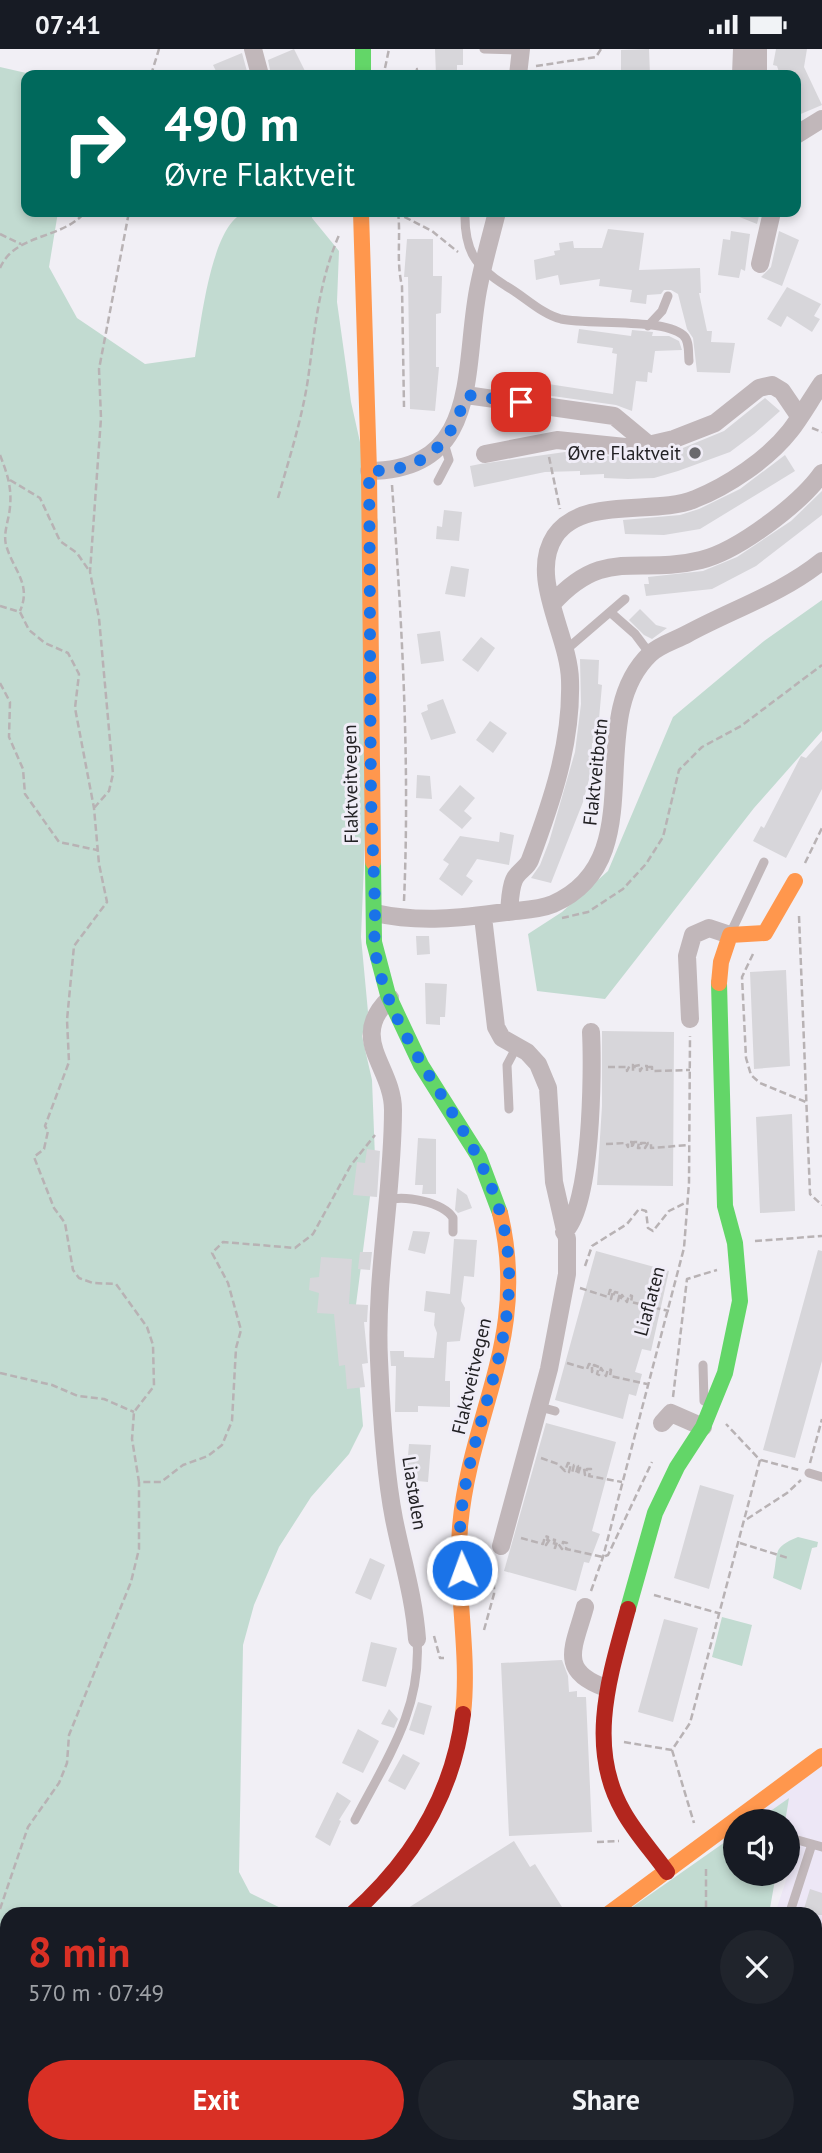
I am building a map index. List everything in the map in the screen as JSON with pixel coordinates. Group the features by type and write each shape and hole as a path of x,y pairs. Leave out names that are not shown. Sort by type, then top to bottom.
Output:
{"main road":[{"path":"363,49 363,70"},
{"name":"Flaktveitvegen","path":"361,217 369,471 377,963 411,1047 448,1103 484,1166 496,1195 506,1240 510,1282 502,1354 482,1422 460,1528 466,1679 452,1770 419,1842 377,1894 361,1907"},
{"path":"667,1872 623,1812 607,1767 603,1741 606,1688 654,1513 707,1417 725,1373 740,1301 734,1243 724,1206 717,1001 721,963 730,935 765,933 795,881"},
{"path":"618,1907 822,1756"}],"street":[{"path":"253,49 259,70"},
{"path":"518,70 521,49"},
{"path":"741,70 742,49"},
{"path":"758,49 758,70"},
{"path":"801,132 822,119"},
{"path":"369,471 391,471 414,464 444,443 457,424 466,395 483,271 496,217"},
{"path":"760,264 771,217"},
{"path":"566,525 606,510 667,506 694,500 771,451 822,383"},
{"path":"485,454 515,443 557,440 635,448 674,439 715,423 759,388 772,385 782,391 799,416"},
{"path":"466,395 614,416 649,445"},
{"path":"552,604 586,573 636,565 703,560 731,547 790,506 822,473"},
{"name":"Flaktveitbotn","path":"509,912 514,879 528,864 565,753 570,704 567,649 545,585 546,559 555,537 566,525"},
{"name":"Flaktveitbotn","path":"375,913 403,919 483,918 551,905 571,894 596,869 609,840 616,744 623,706 632,681 650,654 716,618 771,596 796,582 822,561"},
{"path":"483,918 496,1027 502,1038 527,1052 538,1064 548,1088 554,1182 564,1232 567,1274 548,1409 501,1546"},
{"path":"690,1019 687,956 693,935 709,928 730,935"},
{"name":"Liastølen","path":"390,998 374,1015 372,1024 374,1050 393,1109 379,1362 394,1518 406,1563 417,1639"},
{"path":"564,1232 578,1209 589,1144 591,1032"},
{"path":"666,1418 707,1417"},
{"path":"585,1607 572,1662 586,1681 606,1688"}],"lane":[{"path":"484,49 521,49"},
{"path":"466,217 468,244 483,271 549,315 562,319 648,326 681,333 687,340 689,361"},
{"path":"648,326 662,311 668,296"},
{"path":"438,481 449,460 444,443"},
{"path":"567,649 625,599"},
{"path":"610,612 635,634 650,654"},
{"path":"730,935 764,862"},
{"path":"509,1109 507,1065 516,1048"},
{"path":"387,1200 400,1199 444,1209 453,1218 453,1232"},
{"path":"703,1365 707,1417"},
{"path":"808,1473 822,1477"},
{"name":"Liastølen","path":"355,1820 409,1716 418,1653 417,1639"},
{"path":"800,1841 822,1847"},
{"path":"792,1907 812,1845"}],"path":[{"path":"153,70 159,49"},
{"path":"386,64 389,49"},
{"path":"528,70 596,57 601,49"},
{"path":"417,70 421,69"},
{"path":"0,268 21,244 61,232 81,217"},
{"path":"94,808 109,791 113,775 99,618 90,572 101,418 99,369 128,217"},
{"path":"397,217 404,407"},
{"path":"405,217 432,230 483,271"},
{"path":"278,498 308,380 312,338 327,263 342,228"},
{"path":"0,234 21,244"},
{"path":"494,399 515,443"},
{"path":"0,455 10,480 10,510 4,533 6,547 23,581 25,599 20,612"},
{"path":"550,465 566,525"},
{"path":"391,471 406,700 408,819 403,919"},
{"path":"10,480 40,498 60,541 77,553 90,572"},
{"path":"0,606 20,612 29,630 45,643 68,653 79,674 75,708 94,808 97,850 107,902 74,946 67,1020 69,1062 45,1126 48,1131 44,1149 34,1157 54,1208 65,1223 73,1270 79,1277 93,1283 116,1284 147,1327 153,1345 154,1386 134,1412 132,1439 139,1482 139,1549 131,1582 69,1735 67,1763 59,1783 28,1827 1,1907"},
{"path":"560,918 588,912 623,889 646,864 663,837 679,770 702,747 741,726 822,665"},
{"path":"0,683 10,702 9,737 23,769 25,794 31,805 59,842 97,850"},
{"path":"822,828 795,881 810,1194 822,1205"},
{"path":"765,933 742,977 746,1058 751,1075 760,1083 807,1103"},
{"name":"Liaflaten","path":"585,1607 603,1557 678,1272 688,1202 690,1019"},
{"path":"590,1067 627,1067 629,1071 630,1065 633,1065 635,1071 635,1066 640,1065 640,1071 643,1066 649,1071 649,1067 652,1067 652,1071 690,1070"},
{"path":"139,1482 161,1482 183,1465 208,1456 222,1445 232,1421 236,1348 241,1330 228,1283 212,1253 223,1242 296,1248 313,1234 351,1165 393,1109"},
{"path":"589,1144 626,1143 628,1147 628,1142 632,1142 632,1148 634,1142 639,1142 641,1148 641,1143 645,1143 645,1148 648,1143 651,1143 651,1148 689,1145"},
{"path":"587,1260 592,1246 627,1224 639,1209 646,1211 648,1228 653,1231 669,1211 688,1202"},
{"path":"734,1243 822,1236"},
{"path":"678,1272 689,1277 736,1263"},
{"path":"666,1418 682,1299 689,1277"},
{"path":"579,1288 608,1297 610,1290 613,1291 611,1299 615,1292 620,1293 618,1301 622,1295 627,1302 629,1295 632,1296 631,1303 669,1311"},
{"path":"572,1364 587,1369 589,1364 592,1365 592,1373 594,1365 598,1367 599,1375 601,1368 606,1375 608,1369 611,1370 610,1376 648,1384"},
{"path":"0,1373 52,1385 78,1396 104,1399 134,1412"},
{"path":"707,1417 760,1460 808,1473"},
{"path":"747,1518 787,1493 808,1473 822,1419"},
{"path":"672,1750 690,1723 718,1613 747,1518 760,1460"},
{"path":"549,1461 565,1471 568,1463 571,1464 569,1472 572,1473 574,1465 578,1466 578,1474 580,1468 584,1468 585,1475 587,1469 591,1469 589,1476 622,1482"},
{"path":"527,1539 543,1544 545,1536 548,1537 546,1545 550,1539 555,1540 553,1547 557,1542 562,1549 564,1542 567,1543 566,1549 603,1557 611,1552 652,1462"},
{"path":"740,1543 788,1558"},
{"path":"464,1639 482,1639 494,1594 493,1568 501,1546"},
{"path":"634,1590 718,1613"},
{"path":"603,1741 672,1750"},
{"path":"672,1750 697,1831 708,1842"},
{"path":"696,1872 706,1864 706,1907"}],"shaded area":[{"path":"822,1759 822,1907 777,1907 784,1886 800,1886 800,1809 752,1809"}],"green space":[{"path":"0,67 21,72 21,217 57,217 49,267 77,318 145,364 195,357 216,254 224,234 234,220 238,217 312,217 339,251 337,302 351,402 378,522 361,937 368,1012 362,1036 372,1080 375,1158 354,1320 363,1426 349,1454 311,1497 279,1547 254,1605 243,1645 239,1872 250,1893 279,1907 0,1907"},
{"path":"822,600 822,731 754,808 605,999 537,991 528,934 562,912 608,871 673,717 764,641"},
{"path":"798,1537 818,1542 817,1547 812,1548 801,1590 773,1578 780,1548"},
{"path":"722,1617 752,1625 742,1666 712,1657"},
{"path":"789,1798 787,1809 773,1809"},
{"path":"723,1843 723,1886 774,1886 770,1907 632,1907"}],"building":[{"path":"294,49 304,70 270,70 268,60"},
{"path":"435,49 463,49 463,65 457,65 457,70 436,70"},
{"path":"649,49 650,70 621,70 621,50"},
{"path":"776,49 807,49 804,67 822,105 801,114 801,70 778,70 773,65"},
{"path":"242,53 247,70 216,70 213,65"},
{"path":"740,217 759,217 757,224"},
{"path":"608,229 644,233 639,270 700,268 699,293 707,331 712,331 711,342 735,343 730,373 697,372 693,338 687,329 678,294 671,290 647,295 646,304 630,302 632,290 599,286 600,279 560,285 558,275 536,280 534,260 555,255 554,251 560,250 559,243 573,241 574,248 602,248"},
{"path":"731,231 750,234 745,271 741,269 739,278 718,275 723,239 730,240"},
{"path":"779,231 799,240 782,286 761,277 771,267"},
{"path":"407,239 433,239 433,276 442,276 441,313 436,314 436,367 439,367 435,411 410,409 408,277 404,277"},
{"path":"787,287 821,304 814,316 820,319 812,332 787,316 781,327 767,319"},
{"path":"579,329 631,336 632,330 653,332 652,336 669,336 679,341 682,350 655,351 652,373 648,372 647,382 636,381 632,411 616,405 495,388 497,376 613,394 617,354 612,353 613,348 577,343"},
{"path":"765,398 780,411 754,434 730,452 678,471 654,478 628,479 604,478 604,474 580,475 580,471 545,472 474,487 470,466 480,464 565,452 644,459 678,450 724,431"},
{"path":"785,455 795,471 700,529 664,535 625,534 623,520 680,515 699,509 740,489"},
{"path":"822,491 822,515 756,566 712,589 646,596 644,584 649,584 648,577 703,571 737,557 791,521"},
{"path":"444,510 462,512 459,541 436,539 437,526 442,527"},
{"path":"451,566 469,569 465,597 445,594"},
{"path":"640,609 656,625 667,628 652,639 644,635 629,620"},
{"path":"440,631 444,661 421,664 417,634"},
{"path":"481,637 495,648 478,672 462,660"},
{"path":"580,659 599,660 598,684 602,685 599,719 595,743 592,743 591,772 583,802 551,883 531,878 540,865 549,842 575,752 581,704"},
{"path":"443,699 456,733 431,740 421,713 428,710 427,705"},
{"path":"490,721 507,733 493,753 476,740"},
{"path":"822,740 822,789 786,858 753,841 761,826 764,828 801,756 806,758"},
{"path":"417,775 430,776 432,799 416,798"},
{"path":"460,785 475,798 464,811 472,818 462,829 439,810"},
{"path":"500,832 514,835 509,865 477,859 466,876 473,881 462,896 439,879 449,864 443,860 460,836 499,842"},
{"path":"416,936 429,936 430,954 417,955"},
{"path":"786,970 790,1066 754,1069 750,972"},
{"path":"425,983 447,984 445,1017 440,1017 440,1025 426,1024"},
{"path":"602,1031 674,1032 673,1186 597,1185 602,1106"},
{"path":"792,1114 795,1211 760,1213 756,1117"},
{"path":"418,1138 436,1139 436,1194 422,1194 423,1185 415,1185"},
{"path":"367,1149 380,1151 377,1197 353,1195 357,1162 365,1163"},
{"path":"457,1188 467,1195 472,1208 458,1213 455,1210"},
{"path":"413,1231 430,1232 425,1254 408,1250"},
{"path":"454,1239 477,1240 474,1277 464,1276 461,1301 465,1308 460,1341 447,1342 445,1381 450,1381 450,1407 418,1406 418,1412 395,1412 396,1366 391,1366 390,1351 404,1351 404,1357 434,1358 437,1333 434,1325 435,1313 424,1311 426,1291 450,1294"},
{"path":"818,1250 822,1251 822,1361 795,1458 763,1450"},
{"path":"596,1251 669,1271 651,1351 642,1349 635,1372 642,1374 636,1396 629,1394 623,1419 555,1400"},
{"path":"360,1252 372,1252 370,1270 358,1269"},
{"path":"321,1257 352,1259 349,1304 368,1305 367,1322 364,1322 368,1363 362,1364 365,1387 347,1389 345,1365 339,1366 334,1314 317,1313 319,1293 309,1290 310,1278 319,1277"},
{"path":"546,1423 616,1442 592,1531 600,1534 589,1563 584,1562 576,1591 504,1571"},
{"path":"409,1444 431,1445 428,1482 406,1480"},
{"path":"700,1485 734,1495 709,1589 674,1578"},
{"path":"370,1558 385,1565 371,1600 355,1593"},
{"path":"664,1619 698,1628 673,1722 638,1712"},
{"path":"371,1642 397,1648 386,1687 362,1681"},
{"path":"562,1660 568,1676 569,1692 577,1691 577,1697 586,1697 592,1832 509,1836 501,1663"},
{"path":"418,1702 432,1706 424,1735 409,1730"},
{"path":"389,1709 398,1719 394,1728 381,1724"},
{"path":"358,1729 379,1741 363,1773 342,1763"},
{"path":"403,1754 420,1763 405,1790 388,1781"},
{"path":"337,1792 351,1801 339,1820 341,1821 330,1846 315,1837"},
{"path":"514,1841 530,1867 535,1864 562,1907 410,1907"},
{"path":"810,1889 822,1893 822,1907 804,1907"}],"traffic: fast":[{"path":"363,49 363,70"},
{"path":"373,862 374,942 388,995 421,1065 479,1157 500,1213"},
{"path":"628,1609 655,1513 677,1467 703,1427 725,1373 740,1301 735,1243 725,1206 719,983"}],"traffic: slow":[{"path":"361,217 369,471 373,862"},
{"path":"719,983 721,962 730,935 765,933 795,881"},
{"path":"463,1714 465,1667 459,1574 460,1527 466,1486 503,1337 508,1299 507,1258 500,1213"},
{"path":"618,1907 822,1756"}],"traffic: jam":[{"path":"628,1609 614,1659 605,1710 606,1761 612,1786 623,1811 667,1872"},
{"path":"359,1907 393,1872 426,1825 450,1772 463,1714"}],"place":[{"name":"Øvre Flaktveit","path":"695,453"}],"route":[{"path":"462,1570 460,1528 482,1422 502,1354 510,1282 506,1240 496,1195 484,1166 448,1103 411,1047 377,963 372,851 369,471 391,471 414,464 444,443 457,424 466,395 521,402"}]}
